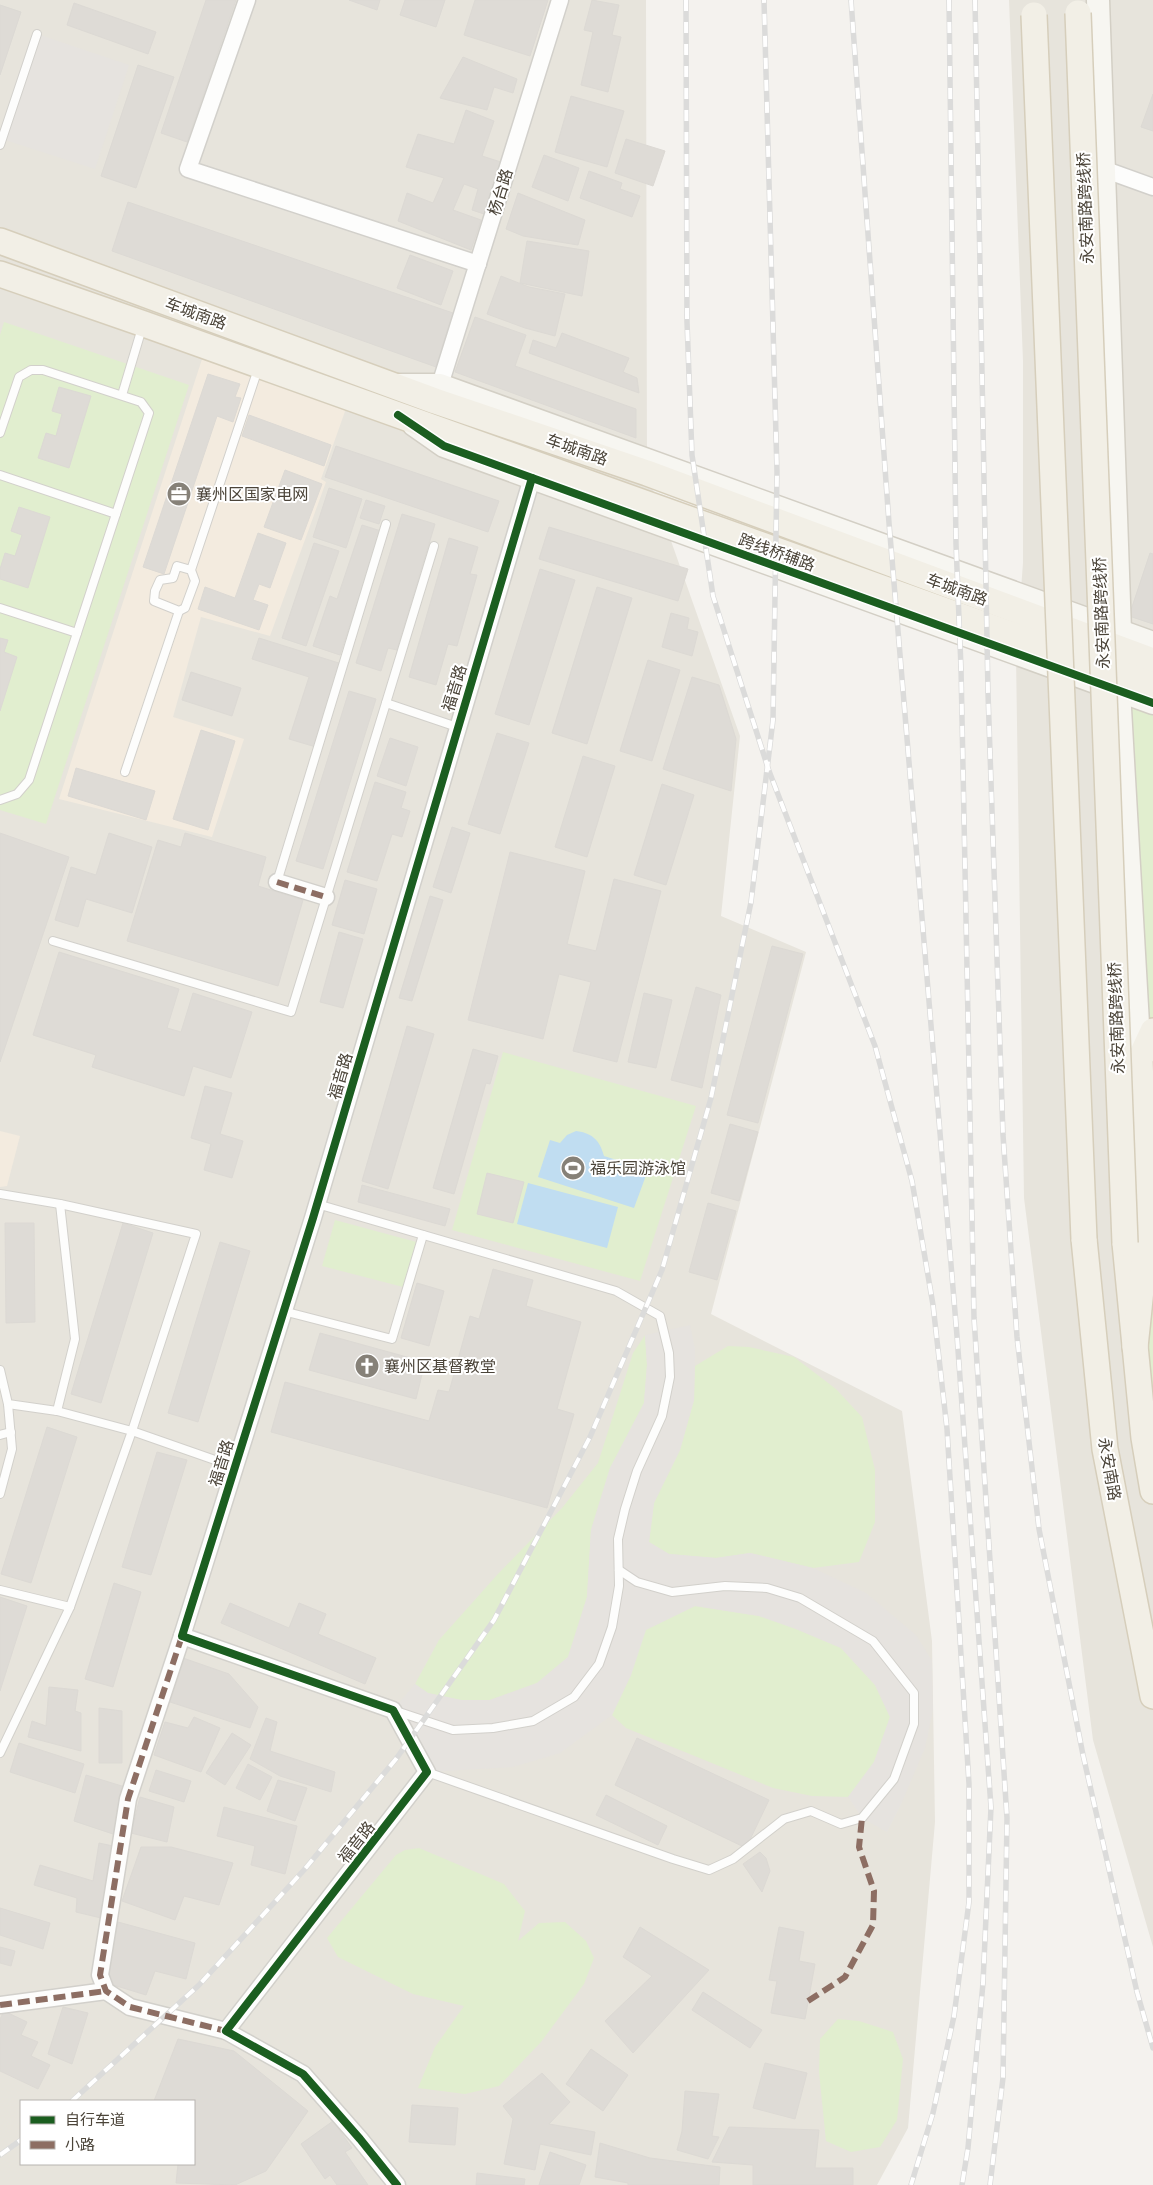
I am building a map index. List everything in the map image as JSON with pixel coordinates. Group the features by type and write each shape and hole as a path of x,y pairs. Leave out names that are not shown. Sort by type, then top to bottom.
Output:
{"main road":[{"name":"永安南路跨线桥","path":"1084,4 1124,1243 1135,1347"},
{"name":"永安南路","path":"1033,8 1084,1239 1105,1449 1153,1696"},
{"name":"车城南路","path":"0,241 391,384 647,473 1153,661"},
{"name":"车城南路","path":"0,274 1153,685"},
{"path":"1153,1031 1140,1059 1147,1232 1135,1347 1144,1438 1153,1489"}],"street":[{"path":"247,0 188,169 478,264"},
{"name":"杨台路","path":"440,385 560,0"},
{"path":"1084,4 1103,170 1120,631"},
{"path":"1103,170 1153,187"},
{"path":"391,384 440,385 1153,643"},
{"name":"跨线桥辅路","path":"398,415 444,446 1153,704"},
{"name":"福音路","path":"106,1991 100,1975 128,1799 182,1636 317,1204 532,478"},
{"path":"1119,691 1140,1059"},
{"path":"277,882 326,897"},
{"path":"182,1636 392,1710 427,1772"},
{"name":"福音路","path":"226,2031 427,1772"},
{"path":"0,2005 106,1991 130,2007 226,2031 303,2074 360,2138 397,2185"}],"lane":[{"path":"0,145 37,34"},
{"path":"122,395 144,324"},
{"path":"125,772 179,611 185,608 195,581 191,570 259,365"},
{"path":"0,433 19,377 31,370 42,370 141,402 149,414 29,780 17,794 0,800"},
{"path":"0,475 116,514"},
{"path":"277,882 386,524"},
{"path":"52,941 291,1012 434,546"},
{"path":"179,611 154,601 155,591 160,580 173,578 177,566 191,570"},
{"path":"0,608 77,633"},
{"path":"386,703 457,727"},
{"path":"0,1194 60,1204 196,1234 132,1431 70,1608 0,1753"},
{"path":"57,1411 75,1339 60,1204"},
{"path":"317,1204 616,1291 660,1316 669,1353 670,1377 662,1416 637,1471 618,1539 619,1586 612,1627 599,1664 574,1697 532,1721 493,1728 453,1730 392,1710"},
{"path":"283,1311 392,1339 422,1235"},
{"path":"0,1370 8,1404 12,1449 0,1494"},
{"path":"8,1404 57,1411 132,1431 235,1467"},
{"path":"0,1435 11,1432"},
{"path":"427,1772 709,1870 733,1859 784,1819 811,1811 841,1824 862,1818 894,1779 914,1724 914,1693 873,1641 800,1598 767,1588 725,1586 672,1592 637,1582 619,1570"},
{"path":"0,1590 70,1608"}],"shaded area":[{"path":"0,0 646,0 647,473 740,736 721,916 806,952 711,1314 902,1411 932,1641 935,1822 908,2128 877,2185 0,2185"},
{"path":"1009,0 1153,0 1153,1947 1093,1740 1024,1198 1016,656 1023,563 1023,361"},
{"path":"37,34 129,65 95,169 2,139"},
{"name":"襄州区国家电网","path":"204,353 348,403 321,479 326,482 270,636 201,617 173,717 244,739 212,837 59,799"},
{"path":"0,1131 20,1136 7,1186 0,1187"},
{"path":"690,1325 695,1349 694,1400 680,1450 654,1503 649,1542 669,1554 716,1558 750,1553 813,1568 866,1593 916,1635 932,1661 933,1710 925,1748 887,1832 862,1818 848,1797 874,1762 890,1717 875,1685 841,1648 759,1616 695,1606 646,1630 631,1675 612,1715 560,1753 513,1767 427,1772 393,1710 415,1684 428,1693 461,1700 490,1700 537,1683 568,1657 587,1597 591,1530 610,1468 644,1403 647,1365 645,1335"}],"green space":[{"path":"4,322 189,385 46,824 0,810 0,335"},
{"path":"1119,691 1153,703 1153,1491"},
{"name":"福乐园游泳馆","path":"503,1052 696,1106 640,1281 452,1230"},
{"path":"335,1220 420,1243 407,1288 322,1266"},
{"path":"645,1335 647,1365 644,1403 610,1468 591,1530 587,1597 568,1657 537,1683 490,1700 461,1700 428,1693 415,1684 439,1640 497,1575 562,1508 598,1463 633,1353"},
{"path":"728,1346 749,1347 794,1357 836,1389 862,1417 875,1470 875,1522 859,1562 813,1568 750,1553 716,1558 669,1554 649,1542 654,1503 680,1450 694,1400 695,1366"},
{"path":"695,1606 759,1616 841,1648 875,1685 890,1717 874,1762 848,1797 812,1796 773,1788 626,1728 612,1715 631,1675 645,1630"},
{"path":"419,1848 504,1884 525,1911 518,1941 539,1923 565,1922 586,1941 594,1958 584,1984 541,2042 499,2086 465,2094 418,2088 435,2047 464,2006 413,1994 338,1957 327,1938 396,1855 405,1850"},
{"path":"838,2019 859,2021 893,2032 903,2059 897,2120 880,2147 851,2152 826,2141 819,2072 820,2039"}],"water":[{"path":"576,1131 587,1134 595,1139 604,1156 648,1170 634,1208 538,1177 550,1140 560,1143 567,1135"},
{"path":"528,1183 618,1207 607,1248 517,1224"}],"building":[{"path":"206,0 236,0 187,142 161,133"},
{"path":"349,0 380,0 377,10"},
{"path":"405,0 445,0 436,27 400,15"},
{"path":"475,0 548,0 530,56 464,35"},
{"path":"592,0 619,5 612,35 621,37 608,92 581,85 593,32 584,30"},
{"path":"74,3 156,32 148,54 67,25"},
{"path":"0,5 21,12 0,75"},
{"path":"463,57 517,79 513,93 494,87 487,110 440,98"},
{"path":"138,65 174,77 136,188 101,176"},
{"path":"1153,94 1153,131 1141,127"},
{"path":"571,96 624,111 607,167 555,152"},
{"path":"466,110 494,121 482,156 504,163 487,215 472,210 478,189 464,184 453,210 481,220 471,250 398,221 407,193 433,203 444,178 406,167 418,134 454,144"},
{"path":"626,139 665,151 653,186 615,173"},
{"path":"544,155 579,168 568,201 532,187"},
{"path":"589,171 622,183 620,189 640,196 632,217 580,198"},
{"path":"518,193 585,220 578,245 523,236 506,229"},
{"path":"128,202 453,313 436,367 112,251"},
{"path":"527,241 589,251 582,296 520,283"},
{"path":"410,255 453,271 441,305 397,288"},
{"path":"501,276 529,287 565,294 555,336 525,328 487,314"},
{"path":"475,317 526,335 515,366 636,409 636,438 455,372"},
{"path":"562,333 629,358 623,372 637,378 639,393 529,353 533,340 556,348"},
{"name":"襄州区国家电网","path":"208,374 240,384 235,397 241,398 233,422 217,416 164,574 143,567"},
{"path":"59,387 91,396 69,468 38,458 46,433 56,436 62,414 52,411"},
{"path":"249,415 331,445 324,466 242,436"},
{"path":"336,446 499,501 488,532 325,477"},
{"path":"285,470 322,484 301,540 264,527"},
{"path":"329,488 362,499 346,548 313,537"},
{"path":"366,500 385,506 379,524 360,518"},
{"path":"19,507 50,517 28,588 0,579 0,569 5,553 15,556 22,535 11,531"},
{"path":"402,514 435,524 397,650 388,648 381,671 356,663"},
{"path":"362,525 381,531 340,655 313,646 330,596 337,599"},
{"path":"549,527 688,569 678,601 539,559"},
{"path":"258,533 286,543 270,588 259,584 253,600 268,605 259,630 198,609 205,587 235,598"},
{"path":"449,538 478,547 470,574 477,575 457,646 448,644 436,685 409,677"},
{"path":"314,543 339,551 306,646 282,638"},
{"path":"1150,553 1153,554 1153,624 1129,616"},
{"path":"540,569 575,580 529,725 495,714"},
{"path":"597,587 632,598 587,744 552,733"},
{"path":"671,613 689,618 687,629 698,632 692,656 662,647"},
{"path":"0,638 8,640 4,652 17,657 0,711"},
{"path":"259,638 342,664 316,747 289,739 309,677 252,659"},
{"path":"648,660 680,670 652,761 620,751"},
{"path":"191,672 241,688 232,716 182,700"},
{"path":"692,677 719,685 736,739 731,791 663,769"},
{"path":"349,691 376,699 323,869 296,861"},
{"path":"201,730 235,741 208,830 173,819"},
{"path":"497,733 529,743 500,834 468,824"},
{"path":"390,738 418,747 406,786 377,776"},
{"path":"583,756 615,766 587,857 555,847"},
{"path":"76,768 155,791 146,820 68,796"},
{"path":"375,782 406,792 401,808 410,811 402,837 392,834 377,881 347,872"},
{"path":"662,784 694,795 666,885 634,875"},
{"path":"452,827 470,833 451,893 433,887"},
{"path":"0,833 69,857 0,1062"},
{"path":"109,833 152,847 132,913 86,899 78,927 55,920 71,867 96,875"},
{"path":"185,833 266,857 258,886 303,900 278,986 127,941 158,840 181,847"},
{"path":"510,852 585,871 567,944 596,951 614,879 661,891 617,1062 573,1051 591,982 559,974 543,1039 468,1020"},
{"path":"345,880 377,889 364,934 332,925"},
{"path":"430,896 443,900 412,1001 399,998"},
{"path":"339,932 363,939 343,1008 320,1002"},
{"path":"772,946 803,954 758,1123 727,1115"},
{"path":"59,952 179,989 167,1028 181,1032 193,993 252,1012 231,1078 193,1066 184,1096 92,1067 96,1055 33,1035"},
{"path":"696,987 721,995 702,1088 671,1080"},
{"path":"644,993 672,1000 656,1068 628,1062"},
{"path":"407,1026 434,1034 388,1189 362,1181"},
{"path":"473,1049 498,1056 490,1084 486,1083 454,1194 433,1188"},
{"path":"205,1086 232,1093 220,1134 243,1141 232,1178 204,1170 211,1144 191,1138"},
{"path":"730,1124 758,1132 739,1201 711,1193"},
{"path":"487,1173 524,1182 513,1223 477,1214"},
{"path":"362,1185 450,1209 445,1226 358,1202"},
{"path":"708,1203 736,1211 717,1280 689,1272"},
{"path":"5,1223 34,1223 35,1322 6,1323"},
{"path":"123,1223 153,1233 101,1403 71,1394"},
{"path":"220,1242 250,1251 198,1422 168,1413"},
{"path":"493,1269 533,1280 526,1306 581,1322 557,1409 574,1414 547,1508 271,1432 285,1382 429,1421 438,1390 449,1392 470,1316 479,1319"},
{"path":"417,1283 444,1291 429,1346 401,1338"},
{"name":"襄州区基督教堂","path":"320,1333 425,1362 416,1399 309,1370"},
{"path":"47,1427 77,1437 31,1583 1,1574"},
{"path":"157,1452 187,1460 151,1575 122,1567"},
{"path":"114,1583 141,1592 113,1687 85,1679"},
{"path":"0,1597 27,1606 0,1691"},
{"path":"230,1603 289,1628 299,1603 326,1614 318,1634 376,1658 365,1684 221,1623"},
{"path":"183,1658 229,1674 258,1707 250,1728 167,1701"},
{"path":"49,1687 78,1690 75,1711 81,1713 81,1751 28,1737 32,1721 46,1726"},
{"path":"99,1708 122,1711 122,1763 99,1763"},
{"path":"194,1717 220,1728 201,1772 154,1755 165,1722 188,1728"},
{"path":"266,1718 277,1722 270,1751 335,1772 331,1792 280,1776 250,1759"},
{"path":"232,1733 251,1745 225,1785 206,1773"},
{"path":"637,1738 769,1800 746,1848 615,1785"},
{"path":"19,1743 84,1764 75,1793 10,1772"},
{"path":"248,1764 272,1777 260,1800 236,1788"},
{"path":"156,1770 191,1781 184,1802 149,1791"},
{"path":"86,1775 125,1787 116,1835 74,1821"},
{"path":"278,1780 307,1788 295,1821 267,1811"},
{"path":"606,1795 667,1826 658,1845 596,1815"},
{"path":"140,1797 174,1807 167,1842 131,1833"},
{"path":"224,1807 297,1826 285,1874 251,1865 255,1846 217,1836"},
{"path":"99,1843 113,1846 101,1918 76,1912 77,1898 34,1885 40,1865 93,1881"},
{"path":"141,1847 171,1847 233,1863 219,1905 184,1896 175,1920 122,1901"},
{"path":"760,1852 766,1858 770,1871 762,1892 743,1864"},
{"path":"0,1908 50,1923 43,1949 0,1935"},
{"path":"118,1922 195,1943 186,1979 155,1971 146,1995 110,1984 107,1975"},
{"path":"640,1927 709,1970 633,2053 605,2021 652,1976 623,1957"},
{"path":"779,1927 804,1932 799,1961 815,1964 805,2019 771,2013 777,1981 769,1980"},
{"path":"0,1947 15,1951 11,1966 0,1963"},
{"path":"703,1992 762,2030 750,2048 692,2010"},
{"path":"63,2007 88,2013 72,2064 48,2054"},
{"path":"4,2011 27,2022 21,2035 38,2042 31,2056 50,2065 38,2089 0,2071 0,2019"},
{"path":"178,2039 234,2051 308,2111 266,2171 235,2185 176,2183 178,2165 195,2165 195,2100 154,2100"},
{"path":"591,2049 628,2075 603,2111 566,2084"},
{"path":"765,2063 807,2073 795,2119 753,2108"},
{"path":"542,2073 570,2102 549,2124 595,2132 591,2155 540,2144 535,2170 504,2164 513,2119 503,2106"},
{"path":"685,2091 719,2094 712,2136 719,2137 708,2159 677,2150 682,2131"},
{"path":"412,2105 458,2108 455,2145 409,2142"},
{"path":"333,2121 352,2148 345,2152 368,2185 337,2185 330,2175 325,2179 301,2144"},
{"path":"729,2127 819,2130 815,2168 853,2168 853,2185 753,2185 753,2165 712,2162"},
{"path":"600,2143 650,2158 720,2167 719,2185 628,2185 628,2183 595,2177"},
{"path":"550,2152 586,2165 579,2185 539,2185"},
{"path":"477,2173 525,2179 524,2185 476,2185"}],"railway":[{"path":"686,0 687,322 692,455 713,596 769,771 875,1046 912,1181 933,1305 947,1429 969,1784 969,1902 954,2016 933,2113 911,2185"},
{"path":"73,2100 199,1985 304,1870 396,1759 494,1620 590,1437 662,1270 711,1098 751,902 773,720 777,472 764,0"},
{"path":"851,0 889,523 957,1336 991,1807 983,1983 968,2148 962,2185"},
{"path":"949,0 956,544 961,668 974,1318 1007,1818 1003,2078 990,2185"},
{"path":"975,0 988,693 1003,1135 1017,1337 1039,1529 1083,1755 1137,1992 1153,2048"},
{"path":"0,2155 20,2141"}],"marked path":[{"path":"277,882 326,897"},
{"path":"182,1636 128,1799 100,1975 106,1991 130,2007 226,2031"},
{"path":"808,2001 845,1977 873,1925 874,1891 859,1847 862,1818"},
{"path":"0,2005 106,1991"}],"cycle path":[{"path":"398,415 444,446 1153,703"},
{"path":"397,2185 303,2074 226,2031 427,1772 393,1710 182,1636 313,1218 532,478"}],"place":[{"name":"襄州区国家电网","path":"179,494"},
{"name":"福乐园游泳馆","path":"573,1168"},
{"name":"襄州区基督教堂","path":"367,1366"}]}
